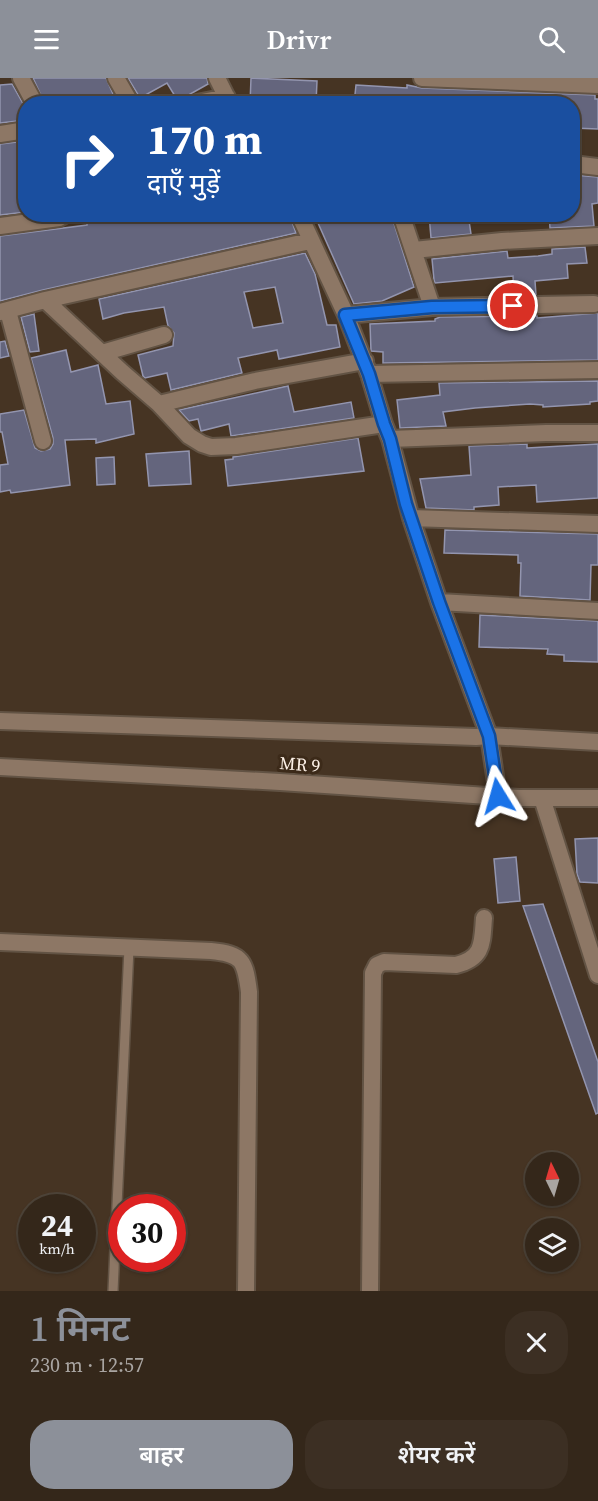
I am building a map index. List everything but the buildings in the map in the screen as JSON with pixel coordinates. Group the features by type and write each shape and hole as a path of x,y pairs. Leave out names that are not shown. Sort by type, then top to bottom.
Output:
{"street":[{"path":"21,78 31,96"},
{"path":"116,78 126,96"},
{"path":"217,78 226,96"},
{"path":"422,78 598,85"},
{"path":"0,134 18,131"},
{"path":"580,165 598,167"},
{"path":"0,226 30,222"},
{"path":"302,222 367,367 411,518 439,602 489,736 498,796"},
{"path":"404,222 432,307"},
{"path":"414,250 502,241 598,236"},
{"path":"43,441 4,312 45,300 310,241"},
{"path":"45,300 159,405 189,436 211,447 387,431 598,433"},
{"path":"345,315 432,307 594,304"},
{"path":"102,353 164,334"},
{"path":"159,405 255,381 367,367 598,370"},
{"path":"411,518 598,524"},
{"path":"439,602 598,611"},
{"name":"MR 9","path":"0,721 489,736 598,742"},
{"name":"MR 9","path":"0,767 498,796 598,798"},
{"path":"542,798 598,975"},
{"path":"370,1291 373,973 377,965 384,962 456,965 467,962 476,956 482,944 484,918"},
{"path":"0,942 230,953 239,957 246,969 249,992 246,1291"}],"lane":[{"path":"113,1291 129,948"}],"route":[{"path":"498,796 489,736 439,602 406,504 390,439 369,374 345,315 432,307 513,306"}]}
